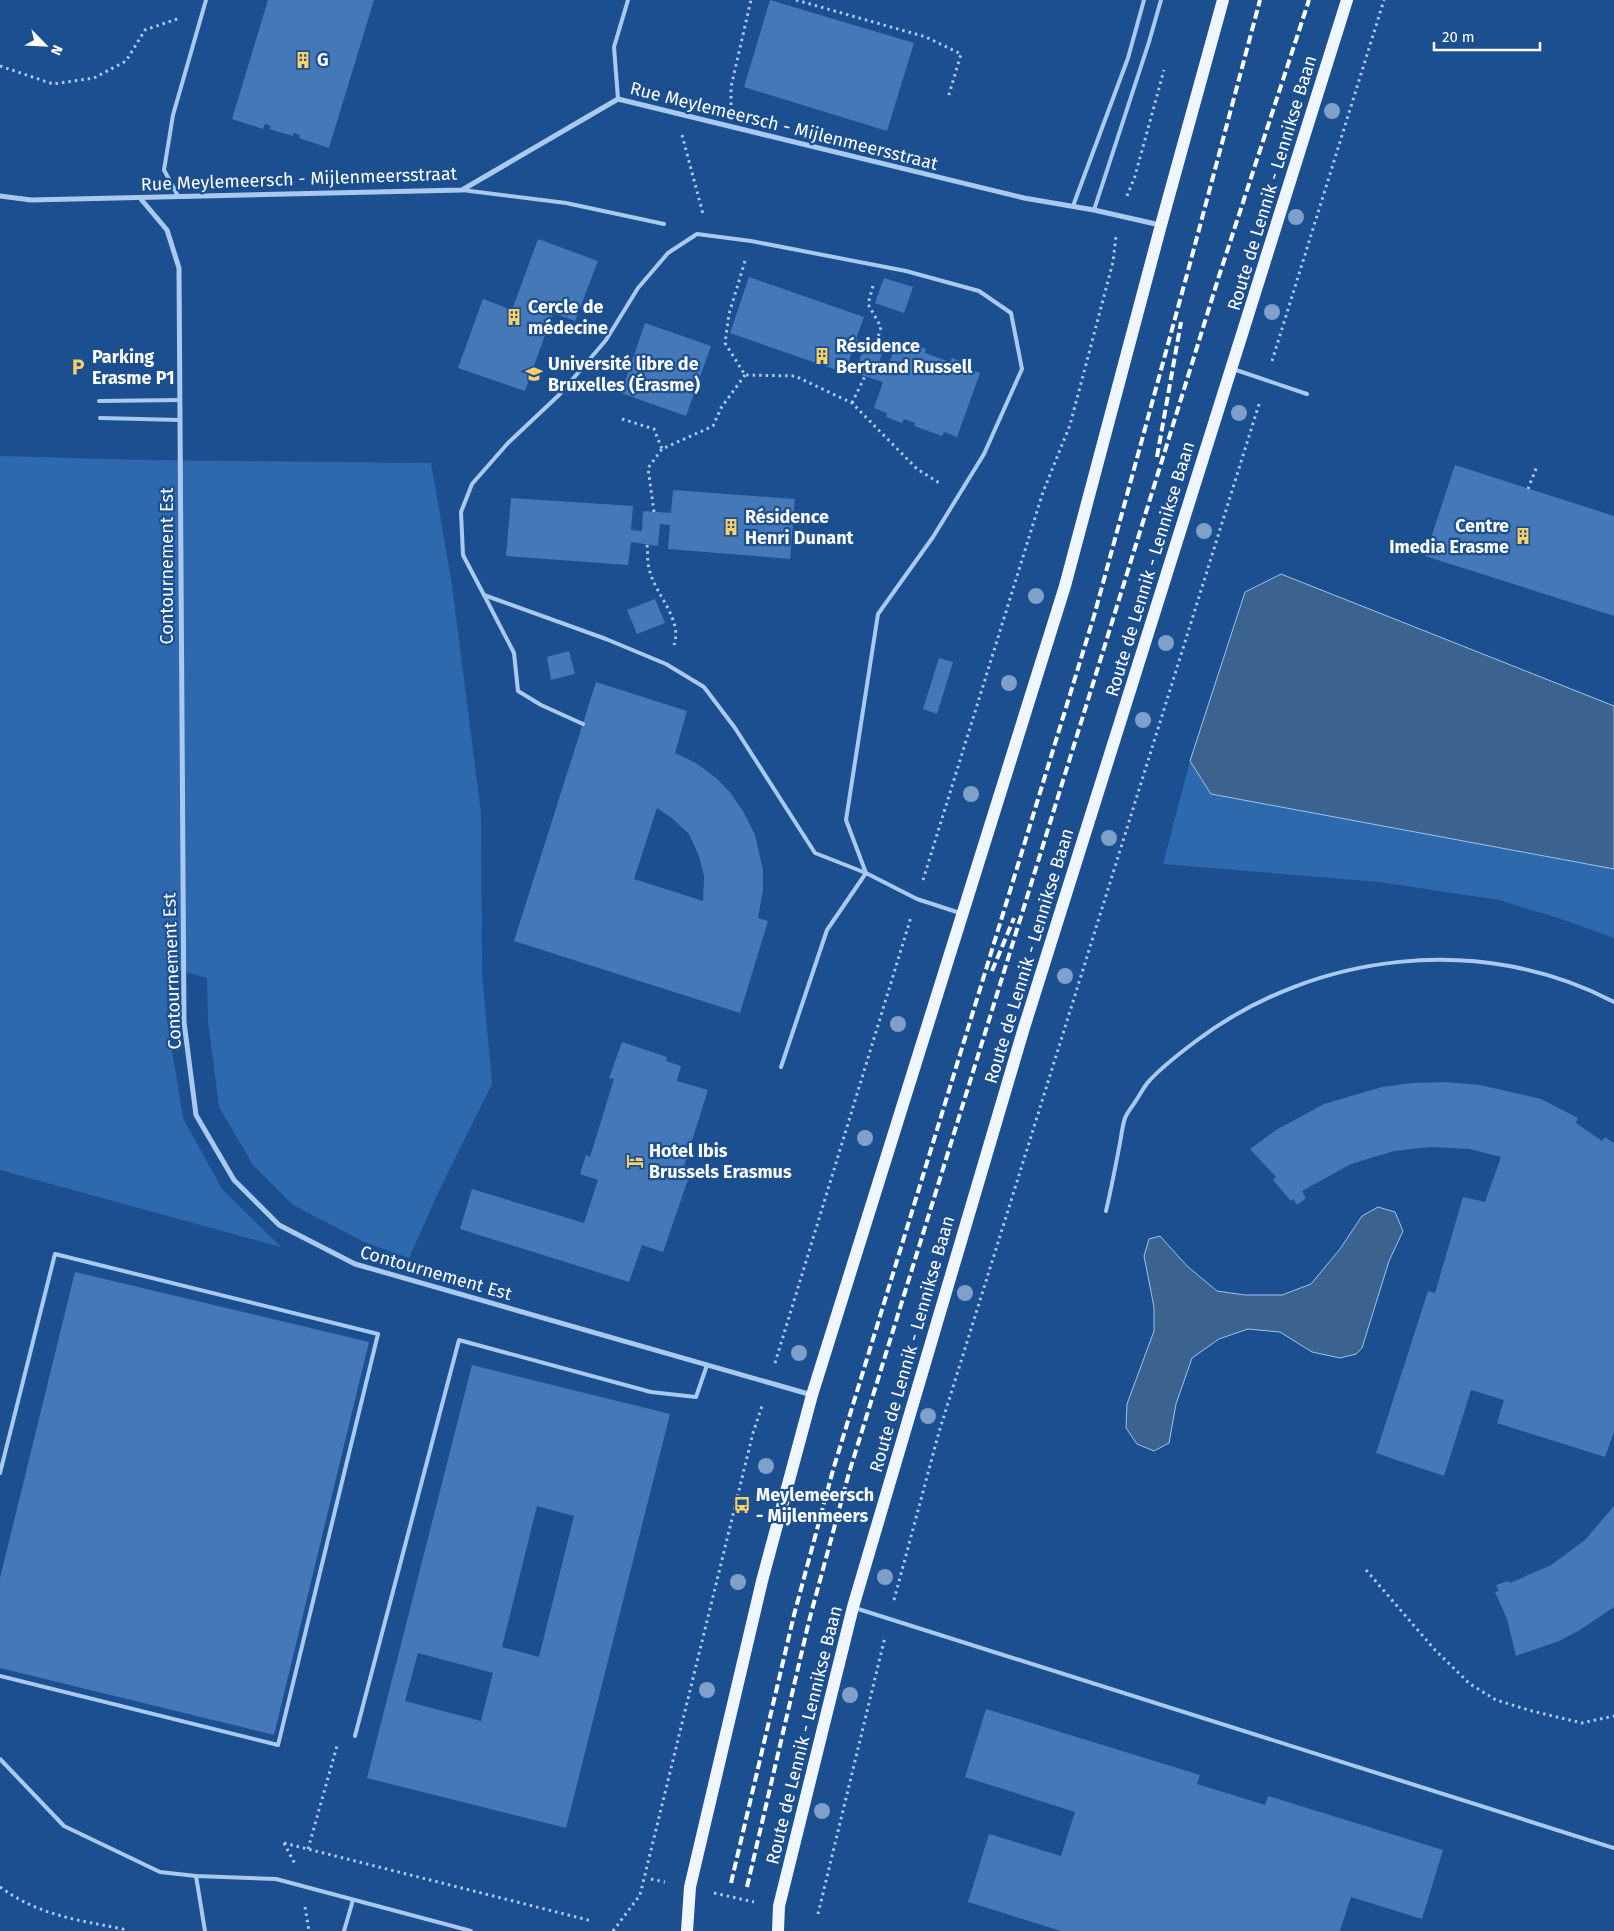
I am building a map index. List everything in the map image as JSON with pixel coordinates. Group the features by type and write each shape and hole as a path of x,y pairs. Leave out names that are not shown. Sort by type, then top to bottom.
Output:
{"main road":[{"path":"687,1931 690,1888 694,1868 762,1580 812,1395 1065,586 1223,0"},
{"name":"Route de Lennik - Lennikse Baan","path":"778,1931 779,1906 853,1607 1023,1031 1348,0"}],"street":[{"name":"Rue Meylemeersch - Mijlenmeersstraat","path":"0,196 31,200 462,190 618,99 1024,198 1094,210 1161,225"},
{"name":"Contournement Est","path":"140,198 167,230 179,268 184,1022 196,1115 234,1180 279,1225 355,1264 812,1395"}],"lane":[{"path":"178,196 164,170 172,115 206,0"},
{"path":"618,99 614,47 628,0"},
{"path":"1073,206 1128,58 1144,0"},
{"path":"1094,210 1161,0"},
{"path":"462,190 566,203 664,224"},
{"path":"583,724 541,705 518,691 514,653 463,555 460,512 472,484 508,443 560,394 606,340 638,288 668,252 697,234 751,241 915,273 979,291 1011,313 1022,369 984,454 933,537 878,614 846,820 866,873"},
{"path":"1231,369 1307,394"},
{"path":"99,401 180,400"},
{"path":"100,418 180,420"},
{"path":"484,595 606,639 666,664 704,687 735,728 815,853 866,873 917,899 962,914"},
{"path":"781,1067 827,930 866,873"},
{"path":"1106,1211 1125,1118 1149,1081 1178,1054 1216,1026 1250,1006 1304,982 1340,971 1382,963 1420,960 1467,960 1508,966 1554,977 1600,994 1614,1002"},
{"path":"0,1473 55,1254 378,1334 278,1745 0,1676"},
{"path":"354,1736 459,1340 651,1392 696,1397 707,1365"},
{"path":"853,1607 1614,1848"},
{"path":"0,1759 64,1826 160,1872 196,1876 276,1879 471,1931"},
{"path":"196,1876 205,1931"},
{"path":"344,1931 353,1900"}],"path":[{"path":"731,126 731,87 751,0"},
{"path":"796,0 926,37 961,54 948,98"},
{"path":"818,1914 890,1618 945,1414 1384,0"},
{"path":"0,66 53,84 94,78 126,61 145,30 204,9"},
{"path":"613,1931 640,1895 753,1433 1043,492 1070,425 1113,262 1119,216 1135,176 1166,65"},
{"path":"676,113 703,213 697,234"},
{"path":"745,375 725,343 729,314 751,241"},
{"path":"873,286 868,304 881,327 876,344"},
{"path":"745,375 795,376 852,403 917,468 959,495"},
{"path":"654,512 648,468 662,449 713,426 721,408 745,375"},
{"path":"852,403 865,376"},
{"path":"622,419 654,429 662,449"},
{"path":"1528,489 1537,466"},
{"path":"647,545 649,571 671,617 677,637 666,664"},
{"path":"1366,1570 1434,1650 1470,1684 1496,1700 1532,1711 1582,1722 1614,1716"},
{"path":"308,1849 340,1736 354,1736"},
{"path":"284,1843 592,1921"},
{"path":"651,1878 671,1883"},
{"path":"0,1887 35,1908 68,1918 123,1929 123,1931"},
{"path":"709,1892 756,1902"}],"shaded area":[{"path":"0,456 145,460 431,463 452,585 481,813 482,973 492,1084 438,1193 409,1258 364,1242 293,1205 253,1165 219,1107 208,1020 207,978 168,967 167,1019 183,1118 222,1189 281,1247 0,1170"},
{"path":"1281,574 1614,706 1614,869 1211,794 1190,761 1245,592"},
{"path":"1190,761 1211,794 1614,869 1614,938 1499,900 1379,882 1163,864"},
{"path":"1378,1207 1395,1212 1403,1231 1389,1261 1362,1348 1356,1354 1340,1358 1312,1352 1280,1332 1248,1329 1219,1339 1192,1358 1176,1404 1169,1443 1154,1451 1137,1444 1126,1428 1127,1404 1154,1331 1154,1307 1144,1256 1149,1239 1160,1236 1187,1266 1217,1291 1245,1295 1282,1295 1311,1284 1340,1249 1362,1216"}],"building":[{"name":"G","path":"268,0 374,0 329,148 299,138 300,135 293,133 293,136 269,129 271,126 265,124 263,129 232,119"},
{"path":"770,0 914,43 887,131 744,87"},
{"name":"Cercle de médecine","path":"538,239 598,261 575,321 553,313 525,391 458,368 483,299 512,310"},
{"name":"Résidence Bertrand Russell","path":"749,277 864,317 856,339 866,342 867,340 884,347 878,367 886,370 897,344 909,348 910,343 926,349 925,353 950,362 952,358 967,364 965,368 980,373 957,437 944,432 942,436 914,426 915,423 904,419 902,423 886,417 887,413 874,408 883,382 855,373 862,353 853,349 845,373 730,333"},
{"path":"884,278 913,287 904,313 875,303"},
{"path":"645,323 711,346 686,416 621,393"},
{"name":"Centre Imedia Erasme","path":"1455,465 1614,516 1614,616 1425,556"},
{"name":"Résidence Henri Dunant","path":"673,490 795,499 790,559 668,549 670,525 660,524 658,546 631,542 628,565 506,556 511,498 633,506 631,530 642,531 643,511 671,513"},
{"path":"655,599 665,623 637,634 627,610"},
{"path":"569,651 575,674 551,680 547,657"},
{"path":"939,658 953,662 937,714 923,709"},
{"path":"596,682 687,711 675,753 696,763 716,778 730,792 743,811 755,835 763,870 763,890 758,918 768,921 740,1013 514,941","holes":["657,808 673,819 689,834 699,856 704,876 703,901 634,879"]},
{"name":"Hotel Ibis Brussels Erasmus","path":"622,1042 667,1057 666,1061 681,1066 677,1081 708,1090 684,1166 692,1168 663,1252 642,1245 629,1282 460,1229 472,1189 584,1223 598,1180 580,1174 586,1155 590,1157 614,1079 609,1078"},
{"path":"1446,1082 1480,1085 1541,1099 1578,1118 1576,1123 1602,1141 1605,1137 1614,1143 1614,1432 1605,1457 1497,1423 1504,1400 1471,1390 1444,1476 1376,1453 1428,1291 1435,1293 1463,1197 1485,1202 1501,1157 1470,1149 1431,1147 1394,1151 1351,1164 1302,1191 1306,1198 1297,1205 1293,1199 1291,1201 1273,1180 1276,1177 1250,1149 1276,1130 1324,1104 1382,1087 1412,1083"},
{"path":"75,1272 369,1342 274,1735 0,1668 0,1578"},
{"path":"472,1365 670,1414 566,1828 367,1778","holes":["537,1506 574,1516 539,1657 502,1647","418,1653 493,1673 481,1721 405,1701"]},
{"path":"1614,1506 1614,1607 1580,1630 1559,1641 1516,1656 1507,1619 1495,1592 1499,1591 1496,1585 1508,1581 1510,1583 1551,1565 1585,1540"},
{"path":"986,1709 1200,1775 1197,1784 1265,1805 1268,1796 1443,1850 1422,1919 1351,1897 1340,1931 1061,1931 968,1902 989,1834 1061,1856 1075,1812 965,1777"}],"railway":[{"path":"731,1883 794,1615 833,1470 1094,616 1260,0"},
{"path":"747,1887 809,1621 849,1473 1219,276 1309,0"},
{"path":"1157,457 1181,322"},
{"path":"992,971 1014,918"}],"place":[{"name":"G","path":"303,60"},
{"name":"Cercle de médecine","path":"514,317"},
{"name":"Résidence Bertrand Russell","path":"822,356"},
{"name":"Parking Erasme P1","path":"78,367"},
{"name":"Université libre de Bruxelles (Érasme)","path":"534,374"},
{"name":"Résidence Henri Dunant","path":"731,527"},
{"name":"Centre Imedia Erasme","path":"1523,536"},
{"name":"Hotel Ibis Brussels Erasmus","path":"635,1161"},
{"name":"Meylemeersch - Mijlenmeers","path":"742,1505"}]}
